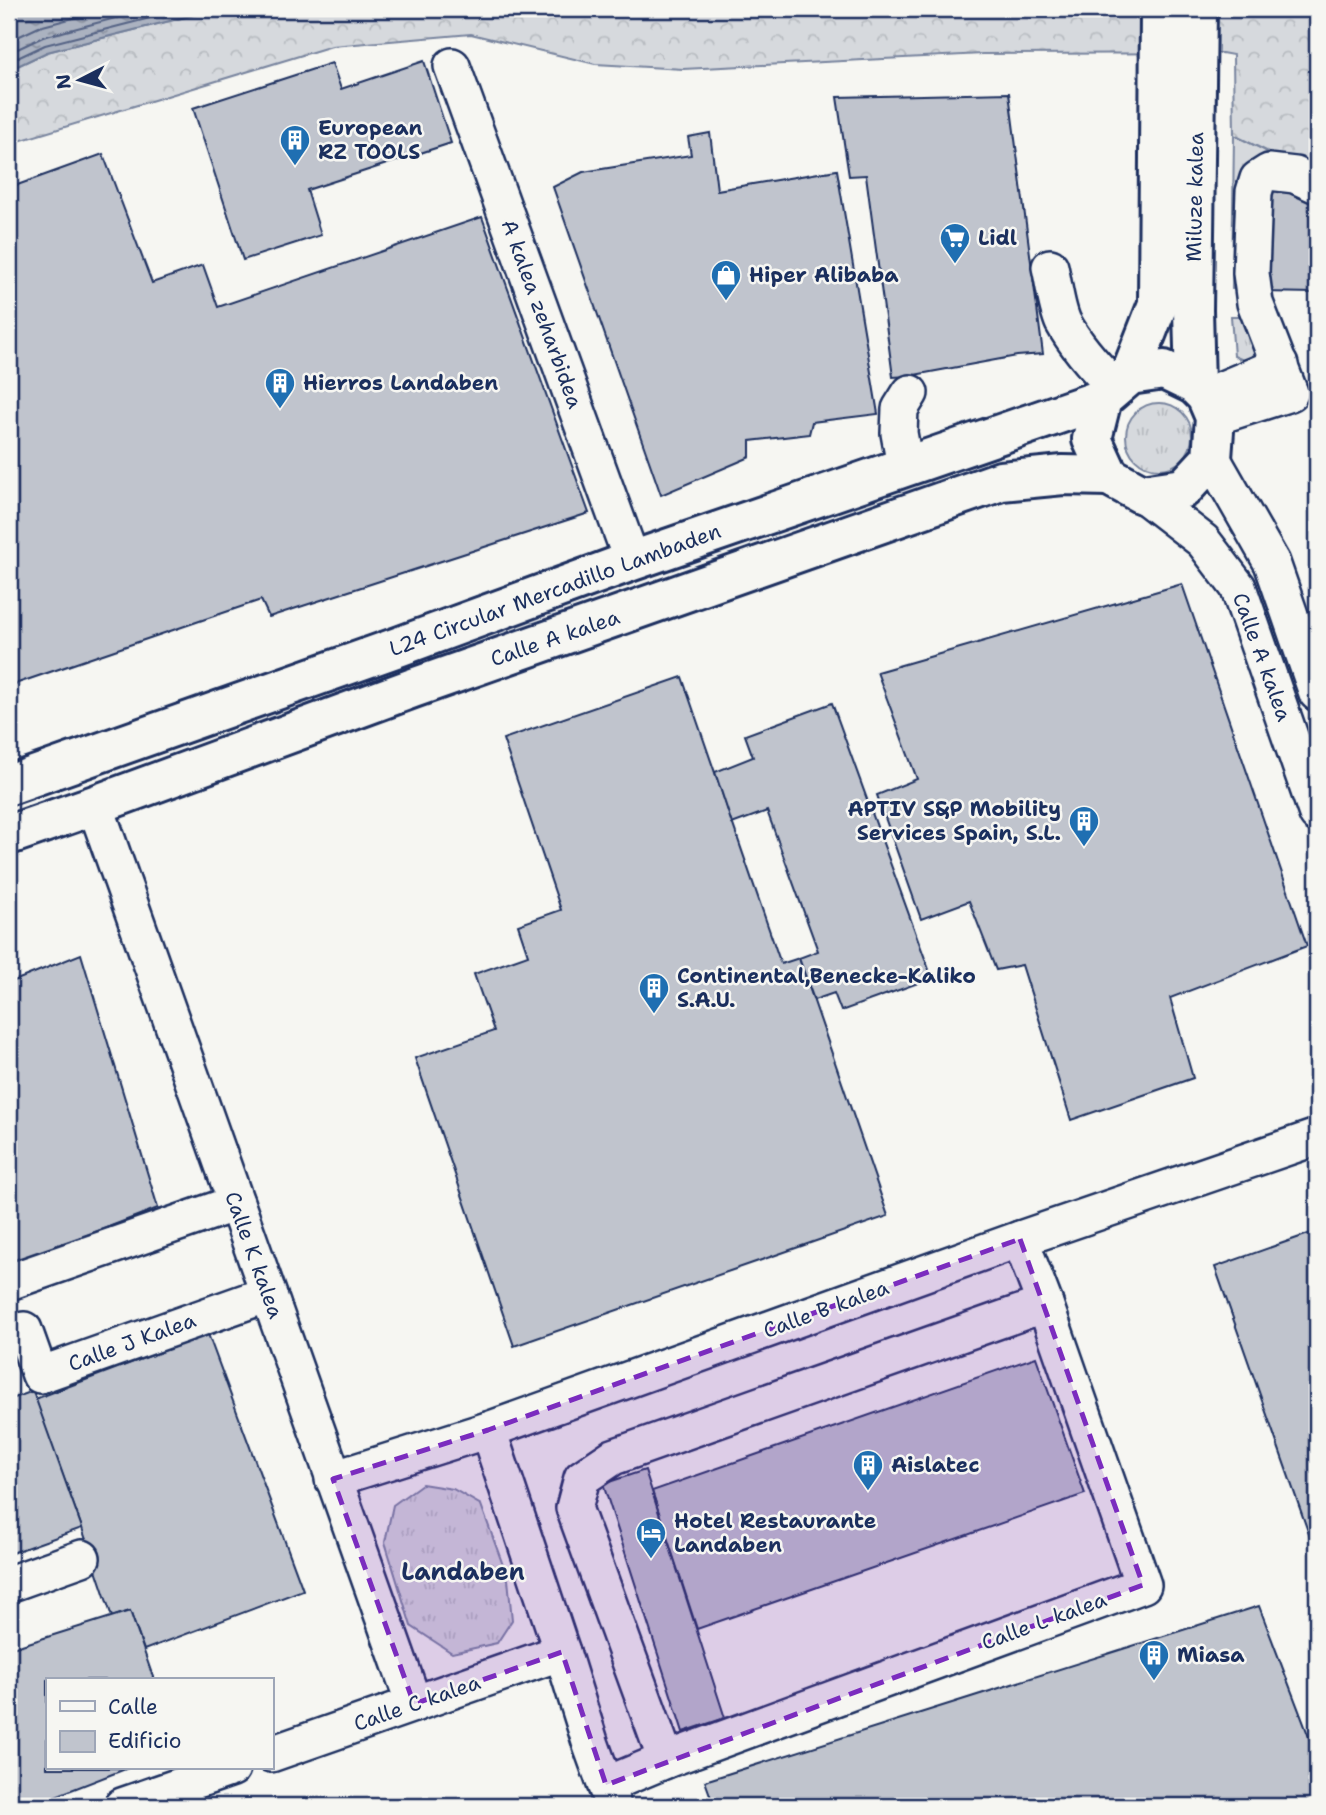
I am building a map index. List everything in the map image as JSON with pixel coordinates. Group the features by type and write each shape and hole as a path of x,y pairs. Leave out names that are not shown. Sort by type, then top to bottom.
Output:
{"main road":[{"name":"Miluze kalea","path":"1116,387 1158,304 1160,9"},
{"name":"Miluze kalea","path":"1197,9 1193,310 1206,399"},
{"path":"1164,370 1206,399 1212,458 1184,488 1142,494 1109,476 1092,439 1116,387 1164,370"},
{"name":"L24 Circular Mercadillo Lambaden","path":"9,785 632,561 916,463 1116,387"},
{"name":"Calle A kalea","path":"9,835 413,688 1001,481 1063,475 1109,476"},
{"path":"9,807 42,796 64,793 95,805 111,771 188,746 216,712"}],"street":[{"name":"A kalea zeharbidea","path":"452,66 632,561"},
{"path":"1206,399 1285,379 1255,303 1251,273 1254,192 1258,179 1269,172 1295,175 1317,185"},
{"path":"1050,267 1062,320 1084,354 1116,387"},
{"name":"Calle A kalea","path":"1212,458 1272,563 1317,692"},
{"name":"Calle A kalea","path":"1142,494 1203,541 1238,587 1317,814"},
{"name":"Calle K kalea","path":"95,805 414,1704"},
{"name":"Calle B kalea","path":"333,1479 488,1430 1020,1238 1317,1137"},
{"name":"Calle J Kalea","path":"236,1203 9,1283 17,1333 40,1375 268,1294"},
{"name":"Calle L kalea","path":"488,1430 610,1796 666,1760 1143,1585 1020,1238"},
{"path":"666,1760 574,1508 582,1478 613,1457 1045,1304"},
{"path":"9,1584 82,1558"},
{"name":"Calle C kalea","path":"273,1753 562,1652"},
{"path":"122,1806 226,1770"}],"highlighted area":[{"path":"1020,1239 1143,1585 606,1785 562,1652 414,1704 333,1479 488,1430"}],"green space":[{"path":"217,9 1317,9 1317,176 1234,135 1233,55 1222,53 983,54 683,69 595,64 471,34 332,46 9,144 9,70 47,52"},
{"path":"1234,135 1268,152 1255,160 1245,289 1232,289"},
{"path":"1231,316 1244,316 1249,335 1260,350 1254,359 1234,356"},
{"path":"1159,403 1172,406 1182,413 1189,423 1192,436 1189,449 1182,459 1172,466 1159,469 1146,466 1136,459 1129,449 1126,436 1129,423 1136,413 1146,406"},
{"path":"422,1484 453,1489 481,1505 508,1579 512,1620 497,1643 452,1653 411,1626 385,1542 393,1505"}],"water":[{"path":"9,9 217,9 47,52 9,70"}],"building":[{"name":"European RZ TOOLS","path":"424,61 451,143 307,190 321,235 243,260 193,108 332,63 341,89"},
{"name":"Lidl","path":"1009,93 1043,354 893,377 866,175 849,176 837,97"},
{"name":"Hiper Alibaba","path":"710,133 717,190 837,170 878,414 812,422 809,434 750,441 750,457 661,495 553,187 583,172 691,155 688,137"},
{"name":"Hierros Landaben","path":"103,154 152,283 203,265 218,307 482,217 589,513 269,617 261,600 9,686 9,188"},
{"path":"1307,187 1317,194 1314,293 1262,292 1261,190"},
{"name":"APTIV S&P Mobility Services Spain, S.L.","path":"1182,584 1307,946 1170,998 1193,1078 1071,1120 1022,965 996,970 969,901 921,919 877,795 917,779 877,672"},
{"name":"Continental,Benecke-Kaliko S.A.U.","path":"682,677 781,964 799,958 888,1216 514,1346 415,1058 494,1031 474,974 528,955 518,925 561,910 503,739"},
{"path":"832,703 932,978 841,1011 834,993 814,1000 799,958 818,951 767,811 732,824 715,772 753,757 745,735"},
{"path":"81,954 158,1208 9,1265 9,983"},
{"path":"1317,1231 1317,1557 1215,1267"},
{"path":"208,1334 303,1590 144,1650 130,1611 112,1617 35,1399"},
{"name":"Aislatec","path":"1036,1357 1085,1494 697,1629 652,1491"},
{"path":"33,1391 82,1528 9,1554 9,1400"},
{"name":"Hotel Restaurante Landaben","path":"645,1470 725,1718 683,1732 603,1484"},
{"name":"Miasa","path":"1259,1606 1317,1758 1317,1806 714,1806 705,1781"},
{"path":"130,1611 153,1678 46,1678 46,1770 123,1770 30,1806 9,1806 9,1649"}],"place":[{"name":"European RZ TOOLS","path":"295,167"},
{"name":"Lidl","path":"955,265"},
{"name":"Hiper Alibaba","path":"726,302"},
{"name":"Hierros Landaben","path":"280,410"},
{"name":"APTIV S&P Mobility Services Spain, S.L.","path":"1084,848"},
{"name":"Continental,Benecke-Kaliko S.A.U.","path":"654,1015"},
{"name":"Aislatec","path":"868,1492"},
{"name":"Hotel Restaurante Landaben","path":"651,1560"},
{"name":"Miasa","path":"1154,1682"}],"district":[{"name":"Landaben","path":"463,1572"}]}
